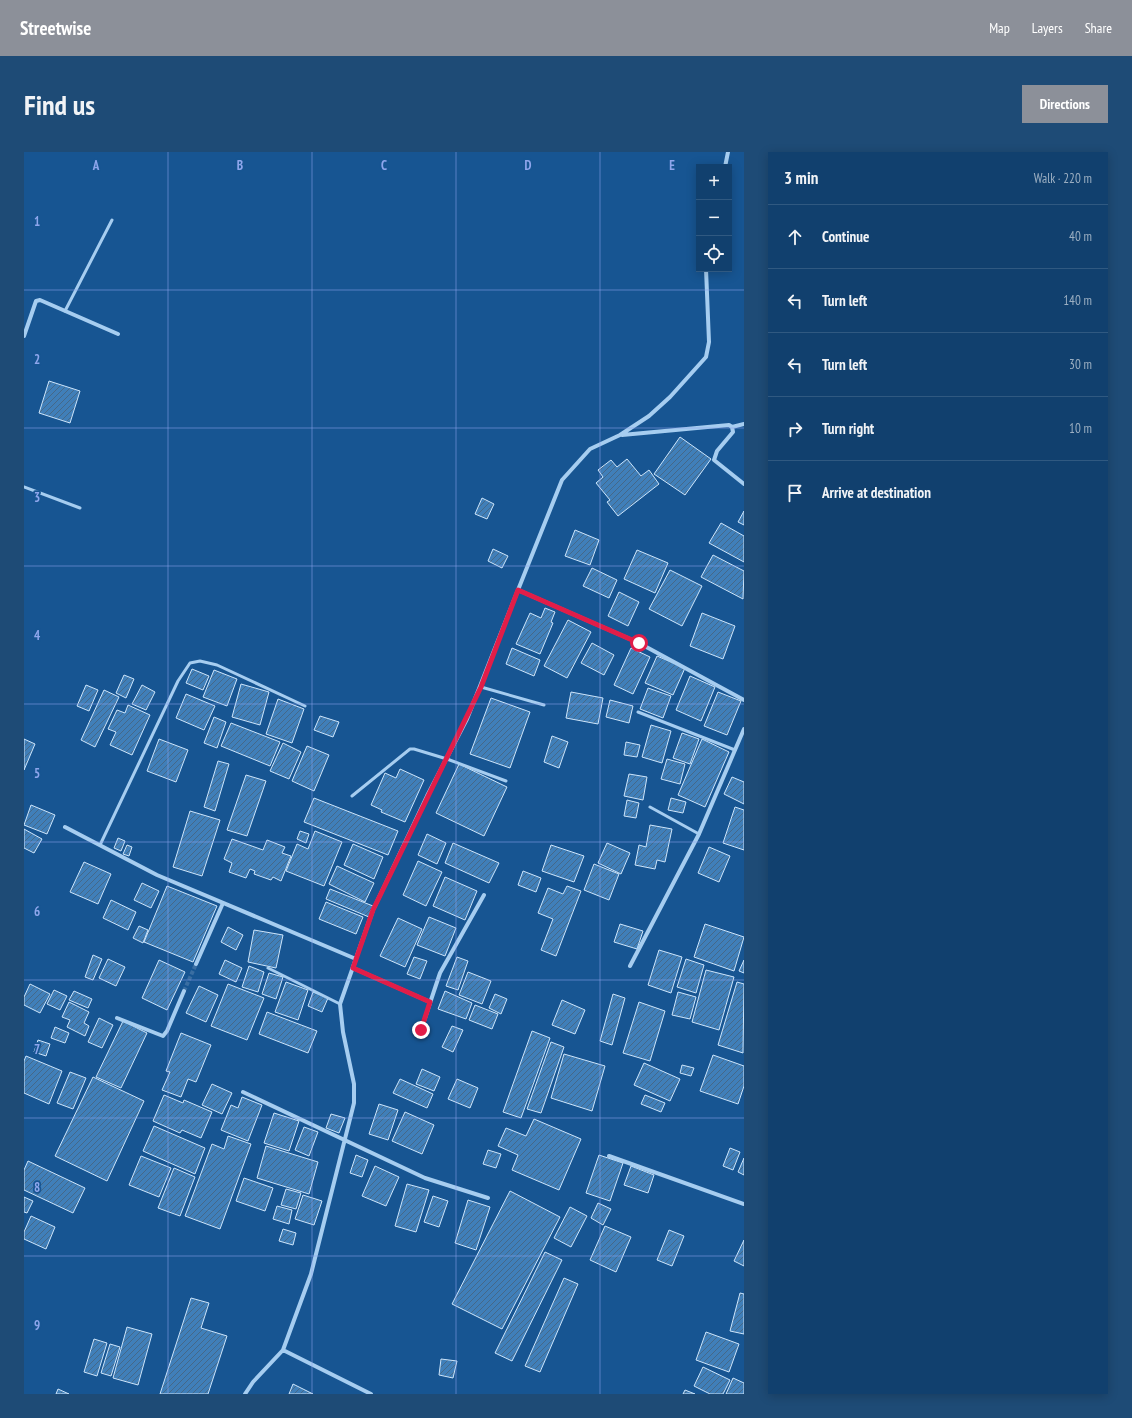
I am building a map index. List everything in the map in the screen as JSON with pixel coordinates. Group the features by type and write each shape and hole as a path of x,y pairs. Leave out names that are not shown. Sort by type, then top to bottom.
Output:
{"street":[{"path":"726,164 728,152"},
{"path":"245,1394 253,1382 283,1350 311,1274 354,1103 354,1084 343,1032 340,1004 373,910 427,796 448,759 481,687 562,480 590,449 620,435 649,416 670,397 706,357 709,342 706,272"},
{"path":"24,336 36,301 46,301 118,334"},
{"path":"620,435 729,425 732,427 744,424"},
{"path":"732,427 733,432 717,451 714,460 744,484"},
{"path":"518,590 639,643 744,700"},
{"path":"630,966 699,834 744,729"},
{"path":"65,827 157,875 356,959"},
{"path":"421,1030 440,973 484,895"},
{"path":"196,964 223,903"},
{"path":"353,968 430,1002"},
{"path":"117,1018 162,1036 167,1031 184,991"},
{"path":"243,1092 425,1178 488,1198"},
{"path":"609,1156 744,1204"},
{"path":"283,1350 371,1394"}],"lane":[{"path":"65,311 112,220"},
{"path":"24,487 80,508"},
{"path":"100,845 178,681 190,663 200,661 217,665 305,706"},
{"path":"481,687 544,705"},
{"path":"638,712 735,750"},
{"path":"352,796 410,749 419,750 448,759 506,781"},
{"path":"650,807 699,834"},
{"path":"268,968 340,1004"}],"building":[{"path":"49,381 80,391 70,423 39,413"},
{"path":"680,437 711,459 685,495 654,474"},
{"path":"627,459 641,476 649,470 659,484 618,516 607,502 610,500 596,483 603,477 598,470 611,460 617,467"},
{"path":"482,498 494,504 487,519 475,514"},
{"path":"744,511 744,525 738,522"},
{"path":"721,523 744,536 744,562 709,543"},
{"path":"575,530 599,540 590,565 565,556"},
{"path":"493,549 508,556 502,568 488,561"},
{"path":"637,550 668,563 655,593 624,579"},
{"path":"713,555 744,571 743,599 701,577"},
{"path":"592,568 617,580 609,598 583,586"},
{"path":"670,570 702,586 682,626 649,609"},
{"path":"619,592 639,602 628,626 608,616"},
{"path":"545,608 555,612 551,622 553,623 540,654 516,644 530,613 541,618"},
{"path":"702,613 735,626 723,659 690,646"},
{"path":"568,620 591,632 567,678 544,666"},
{"path":"592,643 614,655 604,675 581,663"},
{"path":"512,648 540,660 534,676 506,664"},
{"path":"631,648 650,657 633,694 614,685"},
{"path":"657,656 685,668 673,695 645,683"},
{"path":"192,669 209,676 203,690 186,683"},
{"path":"214,670 237,679 227,706 203,697"},
{"path":"124,675 134,679 126,698 116,693"},
{"path":"690,676 715,687 701,721 676,710"},
{"path":"241,684 269,692 260,725 232,717"},
{"path":"86,685 98,690 89,711 77,706"},
{"path":"142,685 155,692 146,710 132,704"},
{"path":"648,688 671,696 663,718 640,709"},
{"path":"104,690 119,697 95,747 81,740"},
{"path":"571,692 603,698 598,724 566,718"},
{"path":"718,692 741,701 727,735 704,726"},
{"path":"186,694 215,706 204,730 176,718"},
{"path":"491,698 530,712 510,768 470,754"},
{"path":"278,699 304,709 292,743 266,734"},
{"path":"610,700 633,706 629,723 606,717"},
{"path":"128,705 150,715 132,755 110,745 116,732 108,729 117,710 125,713"},
{"path":"320,716 339,722 333,737 314,730"},
{"path":"214,717 226,722 217,748 204,743"},
{"path":"231,723 280,742 270,766 221,746"},
{"path":"651,725 671,731 662,763 642,757"},
{"path":"682,733 699,739 690,764 673,758"},
{"path":"552,736 568,742 559,768 544,762"},
{"path":"24,739 35,744 24,770"},
{"path":"159,739 188,750 176,782 147,771"},
{"path":"702,739 729,752 705,807 678,795"},
{"path":"626,742 640,745 637,757 624,755"},
{"path":"283,743 301,752 289,779 270,771"},
{"path":"307,746 329,755 314,791 292,781"},
{"path":"667,759 685,764 680,784 661,779"},
{"path":"218,761 229,764 215,811 204,807"},
{"path":"459,764 507,787 484,836 436,813"},
{"path":"400,769 424,780 405,822 381,812 382,810 371,805 385,773 396,778"},
{"path":"629,774 647,777 643,800 624,796"},
{"path":"246,775 266,781 247,836 227,830"},
{"path":"732,777 744,782 744,804 724,794"},
{"path":"314,798 398,831 388,855 304,822"},
{"path":"671,798 686,802 683,813 668,810"},
{"path":"627,800 639,803 636,818 624,816"},
{"path":"31,805 55,815 47,834 24,825"},
{"path":"735,807 744,810 744,850 723,843"},
{"path":"190,811 220,820 202,876 173,867"},
{"path":"650,825 672,829 665,862 657,860 655,869 635,865 639,845 646,847"},
{"path":"24,829 42,839 34,853 24,848"},
{"path":"300,831 309,834 306,843 297,839"},
{"path":"315,831 342,842 324,886 286,871 297,844 308,849"},
{"path":"427,834 446,843 437,864 418,855"},
{"path":"118,838 125,841 121,851 114,848"},
{"path":"232,839 263,850 267,840 285,847 282,853 291,856 281,881 273,877 271,880 254,874 255,871 250,869 246,878 229,872 232,863 224,859"},
{"path":"453,843 499,863 489,883 445,863"},
{"path":"607,843 630,853 621,874 598,863"},
{"path":"353,844 383,857 374,879 344,865"},
{"path":"127,845 132,847 129,856 123,854"},
{"path":"551,845 584,856 574,882 542,871"},
{"path":"709,847 730,856 719,882 698,873"},
{"path":"418,861 442,872 426,906 403,895"},
{"path":"84,862 111,874 98,904 70,892"},
{"path":"594,864 619,874 609,900 584,890"},
{"path":"337,866 374,883 365,902 329,884"},
{"path":"523,871 541,878 536,892 518,885"},
{"path":"445,877 477,891 465,920 433,906"},
{"path":"142,883 159,891 151,908 134,900"},
{"path":"167,886 217,906 193,962 144,942"},
{"path":"567,886 581,891 556,956 541,950 553,919 538,913 548,888 563,894"},
{"path":"330,889 373,906 369,917 326,899"},
{"path":"111,900 136,912 128,930 103,918"},
{"path":"326,902 363,917 356,934 319,919"},
{"path":"429,917 456,928 445,956 417,945"},
{"path":"398,918 422,929 405,967 380,956"},
{"path":"620,924 643,931 637,949 614,942"},
{"path":"705,924 744,937 734,971 694,957"},
{"path":"139,926 148,930 143,943 133,938"},
{"path":"228,927 243,935 236,950 221,942"},
{"path":"254,930 283,935 276,968 248,962"},
{"path":"659,950 682,957 671,993 648,985"},
{"path":"93,955 102,959 93,980 85,977"},
{"path":"414,957 427,961 420,979 407,974"},
{"path":"457,957 468,961 458,990 446,986"},
{"path":"108,959 125,967 116,986 99,978"},
{"path":"686,959 704,965 696,993 677,987"},
{"path":"159,960 185,972 167,1010 142,998"},
{"path":"225,960 242,968 236,982 219,974"},
{"path":"744,960 744,973 739,971"},
{"path":"249,966 264,972 258,992 242,987"},
{"path":"706,970 734,977 719,1030 692,1022"},
{"path":"468,972 491,981 482,1004 459,995"},
{"path":"269,973 283,977 276,999 262,994"},
{"path":"286,982 308,990 298,1020 275,1012"},
{"path":"737,982 744,984 743,1053 718,1045"},
{"path":"30,984 50,994 40,1013 24,1005 24,997"},
{"path":"228,984 264,998 247,1040 211,1026"},
{"path":"199,986 218,995 206,1022 186,1013"},
{"path":"54,990 67,996 60,1010 47,1004"},
{"path":"74,991 92,999 88,1008 69,1000"},
{"path":"445,991 472,1003 466,1019 438,1009"},
{"path":"313,992 328,998 322,1012 308,1006"},
{"path":"678,992 696,997 690,1019 672,1015"},
{"path":"495,994 507,999 501,1014 489,1008"},
{"path":"613,994 625,998 612,1045 600,1041"},
{"path":"562,1000 585,1010 575,1034 552,1025"},
{"path":"69,1002 89,1012 84,1023 89,1026 85,1036 67,1027 70,1020 62,1017"},
{"path":"639,1002 665,1011 650,1061 623,1053"},
{"path":"475,1005 498,1014 492,1029 469,1020"},
{"path":"267,1012 317,1031 308,1053 259,1034"},
{"path":"99,1018 113,1025 102,1048 88,1042"},
{"path":"123,1021 147,1033 121,1088 96,1077"},
{"path":"452,1026 463,1030 453,1052 442,1047"},
{"path":"55,1027 69,1033 65,1043 51,1038"},
{"path":"532,1031 550,1038 521,1118 503,1112"},
{"path":"181,1033 211,1045 196,1082 188,1079 181,1097 162,1090 170,1072 166,1071"},
{"path":"38,1040 50,1044 46,1056 34,1052"},
{"path":"551,1042 564,1047 541,1113 527,1109"},
{"path":"564,1054 605,1066 592,1111 551,1098"},
{"path":"713,1055 744,1066 744,1086 738,1104 700,1091"},
{"path":"26,1056 62,1071 49,1104 24,1093 24,1061"},
{"path":"644,1063 680,1079 670,1101 634,1085"},
{"path":"682,1065 694,1068 691,1076 680,1073"},
{"path":"422,1069 440,1077 434,1091 416,1084"},
{"path":"70,1072 86,1078 73,1109 57,1103"},
{"path":"93,1077 144,1101 107,1181 55,1156"},
{"path":"400,1079 433,1094 427,1108 393,1093"},
{"path":"457,1079 478,1088 470,1108 448,1099"},
{"path":"212,1084 232,1093 222,1114 202,1105"},
{"path":"164,1095 183,1103 184,1100 212,1112 201,1138 182,1130 180,1133 153,1121"},
{"path":"645,1095 665,1103 661,1112 641,1104"},
{"path":"242,1097 262,1105 248,1141 221,1130 231,1105 238,1108"},
{"path":"379,1104 398,1110 388,1140 369,1134"},
{"path":"405,1112 434,1125 422,1154 392,1141"},
{"path":"274,1113 299,1121 289,1151 264,1143"},
{"path":"331,1114 345,1118 339,1133 326,1128"},
{"path":"534,1119 581,1139 559,1190 512,1170 518,1155 498,1146 506,1128 526,1136"},
{"path":"154,1126 205,1148 195,1174 143,1151"},
{"path":"304,1127 318,1132 309,1156 295,1150"},
{"path":"228,1136 251,1144 220,1229 185,1216 212,1144 224,1149"},
{"path":"266,1146 318,1162 309,1194 257,1178"},
{"path":"730,1148 740,1152 733,1170 723,1166"},
{"path":"488,1150 501,1154 496,1168 483,1164"},
{"path":"356,1155 368,1160 362,1177 350,1173"},
{"path":"599,1155 623,1163 610,1201 586,1193"},
{"path":"141,1156 171,1168 159,1197 129,1185"},
{"path":"744,1158 744,1175 738,1172"},
{"path":"28,1161 85,1188 73,1213 24,1190 24,1170"},
{"path":"375,1166 399,1177 386,1206 362,1196"},
{"path":"631,1166 654,1175 648,1193 624,1185"},
{"path":"174,1168 195,1177 180,1216 158,1208"},
{"path":"244,1178 273,1188 265,1211 236,1201"},
{"path":"407,1184 429,1190 416,1232 395,1226"},
{"path":"286,1189 301,1193 296,1209 281,1205"},
{"path":"510,1191 560,1217 502,1329 452,1304"},
{"path":"303,1195 322,1201 314,1225 295,1219"},
{"path":"433,1196 448,1201 439,1227 424,1222"},
{"path":"24,1197 33,1201 27,1213 24,1212"},
{"path":"468,1200 490,1207 476,1250 455,1243"},
{"path":"598,1203 611,1209 603,1225 591,1218"},
{"path":"277,1206 292,1210 289,1224 273,1219"},
{"path":"570,1207 587,1216 571,1247 554,1238"},
{"path":"31,1216 55,1227 46,1249 24,1239 24,1232"},
{"path":"605,1226 631,1237 616,1272 590,1260"},
{"path":"283,1229 296,1233 293,1245 279,1241"},
{"path":"669,1230 684,1236 672,1266 657,1260"},
{"path":"744,1240 744,1266 734,1261"},
{"path":"545,1252 562,1260 512,1361 495,1353"},
{"path":"564,1278 578,1284 540,1372 525,1366"},
{"path":"740,1293 744,1294 744,1334 730,1331"},
{"path":"191,1298 209,1303 201,1328 227,1336 208,1394 160,1394"},
{"path":"127,1327 152,1334 138,1385 113,1378"},
{"path":"706,1332 739,1344 729,1372 696,1360"},
{"path":"94,1339 107,1343 97,1376 84,1372"},
{"path":"110,1344 120,1347 111,1376 101,1373"},
{"path":"441,1359 457,1361 453,1378 439,1375"},
{"path":"703,1367 730,1380 723,1394 710,1394 694,1386"},
{"path":"733,1378 744,1383 744,1394 726,1394"},
{"path":"293,1384 313,1394 289,1394"},
{"path":"58,1389 69,1394 56,1394"},
{"path":"685,1390 695,1394 683,1394"}],"tunnel":[{"path":"184,991 196,964"}],"route":[{"path":"421,1030 430,1002 353,968 373,910 427,796 448,759 481,687 496,643 518,590 639,643"}]}
